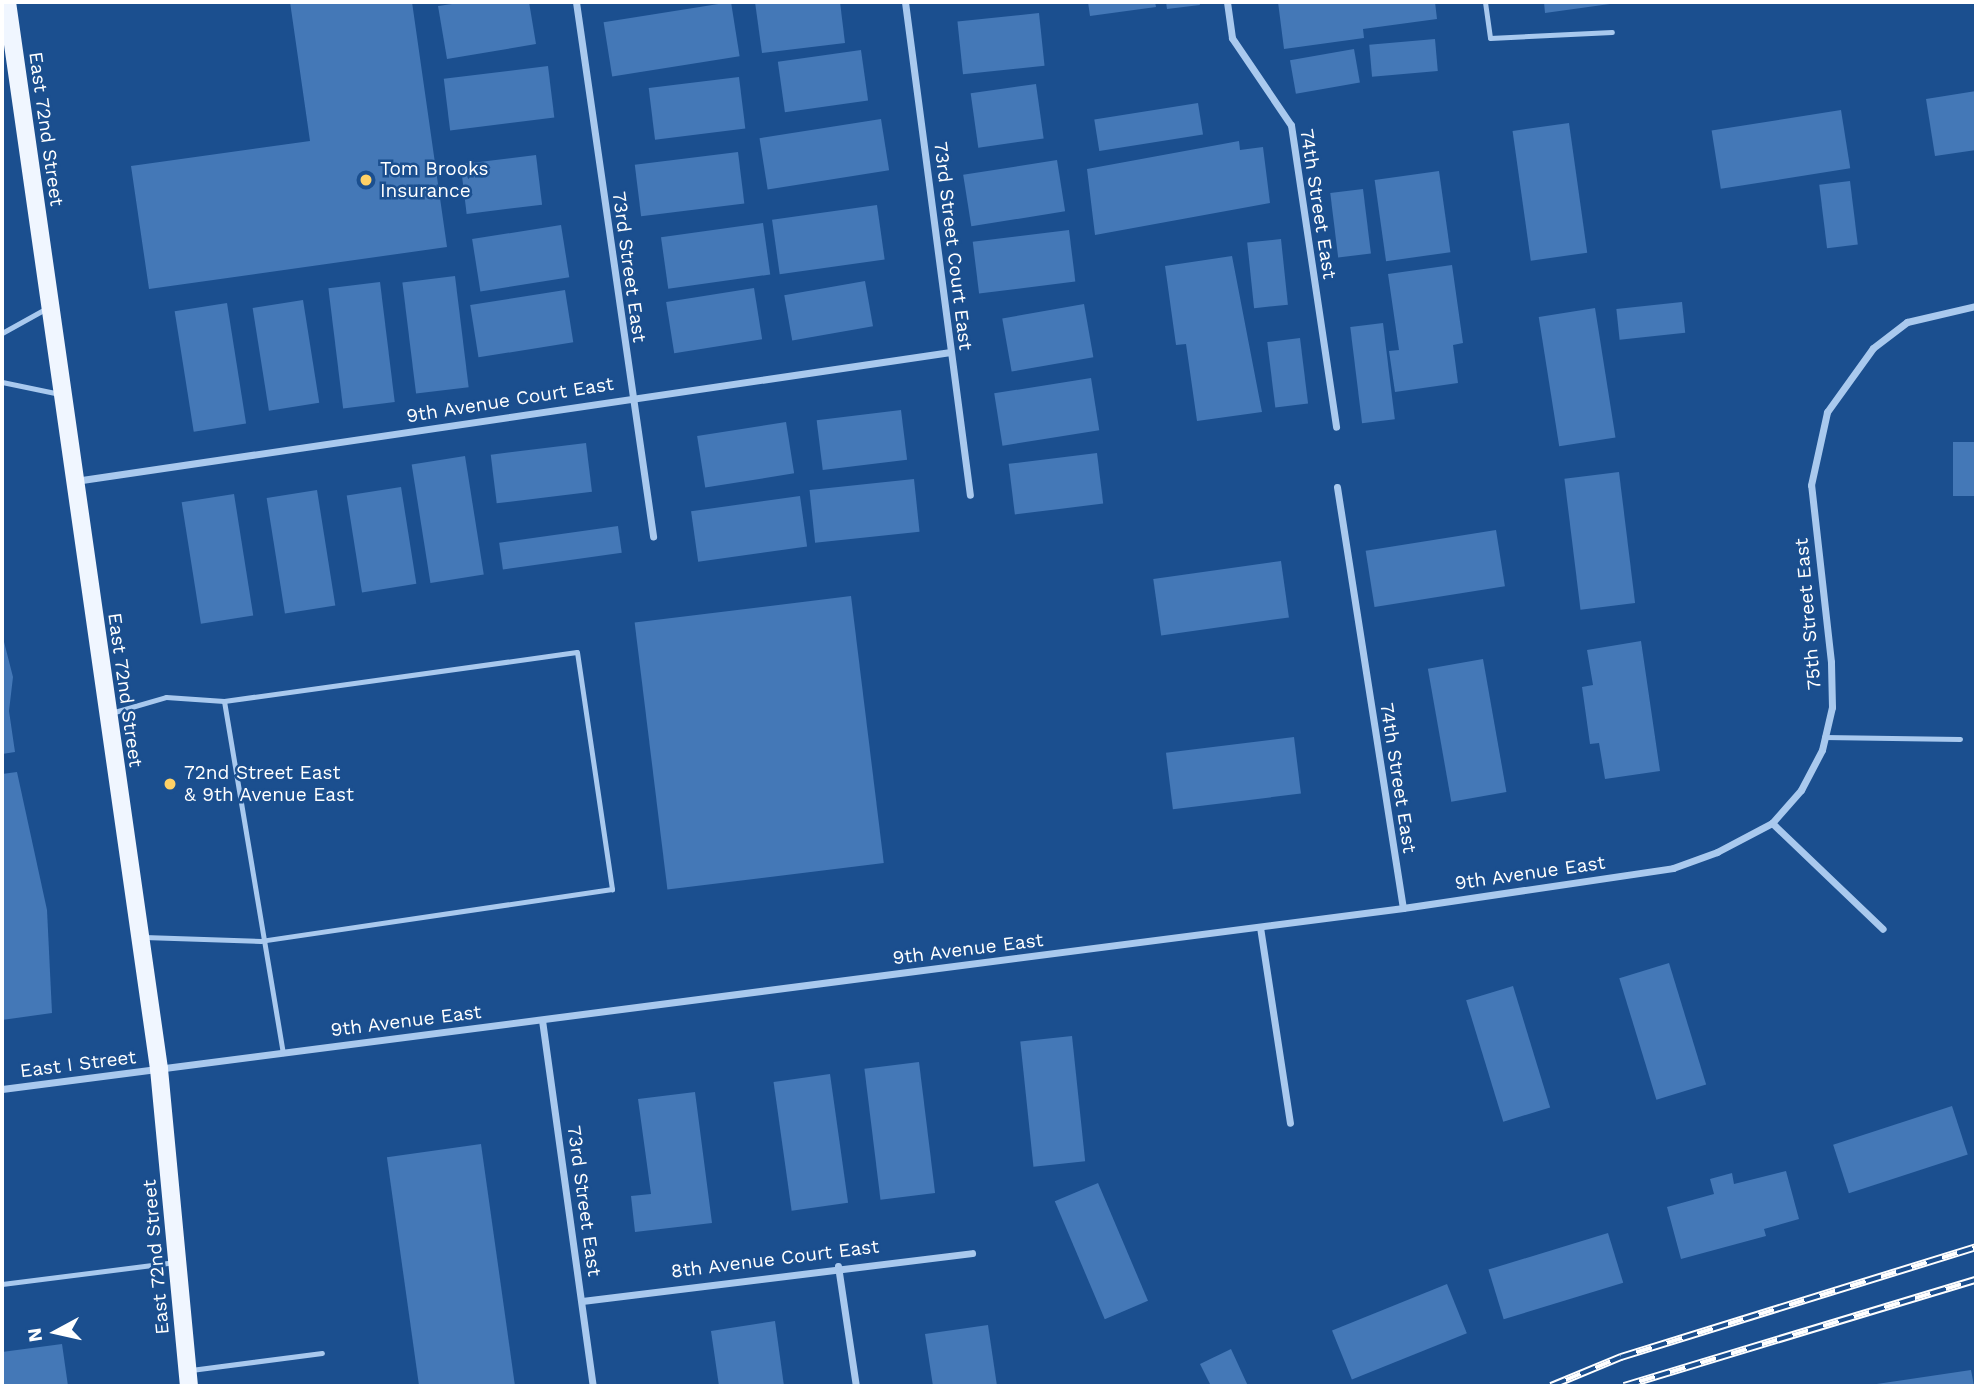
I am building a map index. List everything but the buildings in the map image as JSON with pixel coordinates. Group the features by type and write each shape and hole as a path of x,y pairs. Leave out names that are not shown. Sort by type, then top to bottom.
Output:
{"main road":[{"name":"East 72nd Street","path":"7,2 159,1069 189,1378"}],"street":[{"name":"73rd Street East","path":"576,2 653,536"},
{"name":"73rd Street Court East","path":"905,2 970,495"},
{"name":"74th Street East","path":"1227,2 1232,38 1290,125 1336,427"},
{"name":"75th Street East","path":"1772,823 1801,790 1824,737 1831,662 1811,485 1827,411 1855,369 1907,322 1976,306"},
{"name":"9th Avenue Court East","path":"74,482 951,352"},
{"name":"74th Street East","path":"1337,487 1402,908"},
{"name":"9th Avenue East","path":"159,1069 1260,927 1673,868 1772,823"},
{"path":"1772,823 1883,929"},
{"path":"1260,927 1290,1123"},
{"name":"73rd Street East","path":"541,1020 593,1386"},
{"name":"East I Street","path":"2,1089 159,1069"},
{"name":"8th Avenue Court East","path":"582,1301 838,1266 972,1253"},
{"path":"838,1266 856,1386"}],"lane":[{"path":"1485,2 1490,38 1612,32"},
{"path":"2,333 50,307"},
{"path":"2,382 62,394"},
{"path":"108,713 166,697 224,701 577,652 612,890 261,941 140,937"},
{"path":"224,701 261,941 283,1053"},
{"path":"1824,737 1960,738"},
{"path":"2,1283 178,1262"},
{"path":"189,1378 322,1353"}],"railway":[{"path":"1551,1386 1621,1357 1976,1247"},
{"path":"1624,1386 1976,1280"}],"place":[{"name":"Tom Brooks Insurance","path":"366,180"},
{"name":"72nd Street East & 9th Avenue East","path":"170,784"}]}
